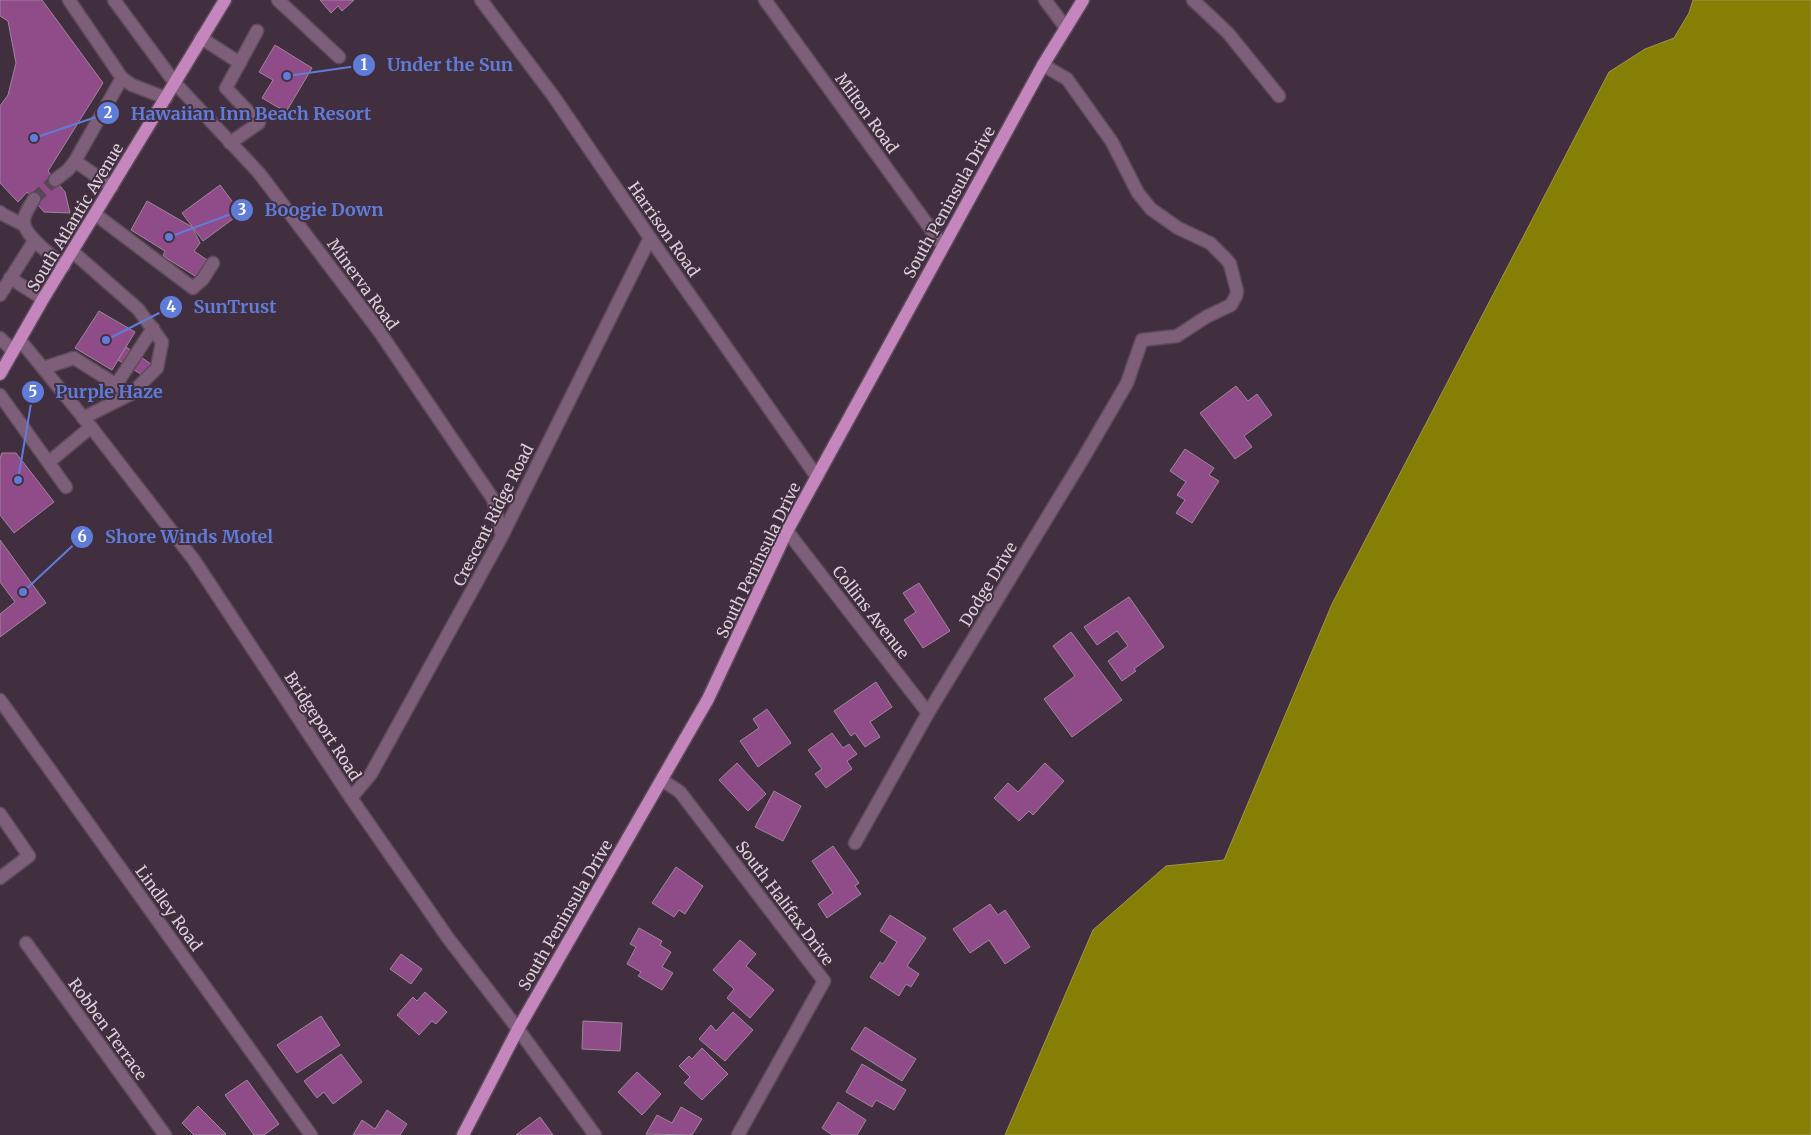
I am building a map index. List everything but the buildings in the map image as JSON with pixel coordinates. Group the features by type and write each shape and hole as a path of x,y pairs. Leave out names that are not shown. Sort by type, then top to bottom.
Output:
{"main road":[{"name":"South Atlantic Avenue","path":"0,374 43,299 224,0"},
{"name":"South Peninsula Drive","path":"463,1135 518,1029 708,699 787,530 1043,65 1083,0"}],"street":[{"path":"69,0 122,78 132,85 166,98"},
{"name":"Minerva Road","path":"114,0 175,83 259,173 379,331 493,499 502,536"},
{"path":"278,0 339,57"},
{"name":"Harrison Road","path":"481,0 554,97 817,477"},
{"name":"Milton Road","path":"765,0 943,246"},
{"path":"1045,0 1066,28"},
{"path":"1193,0 1228,33 1280,96"},
{"path":"230,143 259,124 226,88 257,31"},
{"path":"201,38 240,63"},
{"name":"Dodge Drive","path":"855,843 928,714 1113,407 1127,382 1142,340 1177,336 1206,317 1231,305 1236,296 1230,264 1226,259 1210,244 1178,228 1151,209 1138,193 1112,142 1067,79 1043,65"},
{"path":"55,180 68,170 75,161 122,78"},
{"path":"75,161 112,187"},
{"path":"34,198 24,219 24,225 34,241 64,266"},
{"path":"0,212 4,216 24,225"},
{"path":"95,214 193,288 203,279 214,263"},
{"name":"Crescent Ridge Road","path":"351,798 371,774 502,536 650,238"},
{"path":"34,241 4,283 43,299"},
{"path":"49,462 87,423 131,394 157,368 162,342 138,309 73,252"},
{"path":"116,385 153,328"},
{"name":"Bridgeport Road","path":"0,338 16,345 43,368 194,560 351,798 448,938 518,1029 595,1135"},
{"path":"43,368 74,358 131,394"},
{"path":"0,395 66,487"},
{"name":"Collins Avenue","path":"787,530 928,714"},
{"name":"Lindley Road","path":"0,700 311,1135"},
{"name":"South Halifax Drive","path":"662,780 680,792 824,981 738,1135"},
{"path":"0,814 29,856 0,878"},
{"name":"Robben Terrace","path":"26,943 165,1135"}],"shaded area":[{"path":"1693,0 1811,0 1811,1135 1005,1135 1093,930 1166,866 1224,860 1332,604 1609,72 1645,49 1674,38 1689,13"}],"tunnel":[{"path":"34,199 55,180"}],"place":[{"name":"Under the Sun","path":"287,76"},
{"name":"Hawaiian Inn Beach Resort","path":"34,138"},
{"name":"Boogie Down","path":"169,237"},
{"name":"SunTrust","path":"106,340"},
{"name":"Purple Haze","path":"18,480"},
{"name":"Shore Winds Motel","path":"23,592"}]}
